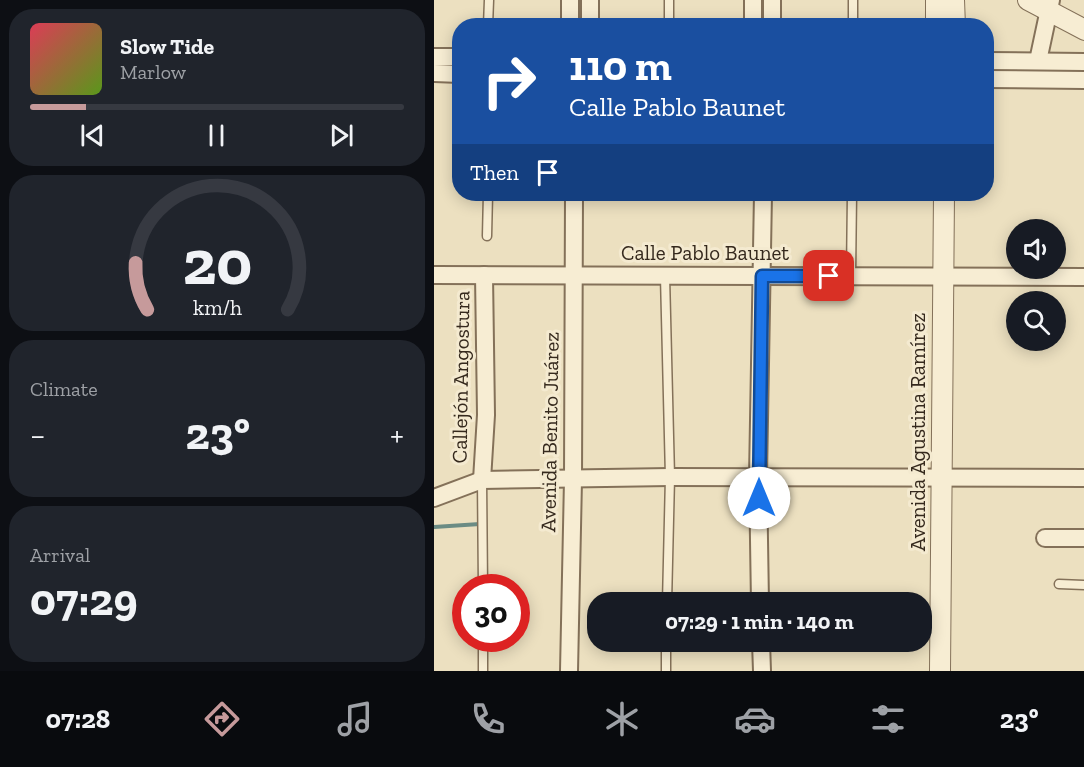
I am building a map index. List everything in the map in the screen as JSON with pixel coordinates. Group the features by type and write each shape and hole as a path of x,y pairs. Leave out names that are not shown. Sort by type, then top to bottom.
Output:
{"street":[{"path":"570,0 570,18"},
{"path":"590,0 590,18"},
{"path":"753,0 753,18"},
{"path":"772,0 772,18"},
{"path":"936,0 936,18"},
{"path":"954,0 955,18"},
{"path":"1028,0 1050,5 1085,30"},
{"path":"1038,62 1050,5"},
{"path":"434,57 452,57"},
{"path":"994,61 1085,62"},
{"path":"434,74 452,74"},
{"path":"994,79 1085,80"},
{"name":"Avenida Benito Juárez","path":"569,671 575,201"},
{"path":"760,592 758,477 763,201"},
{"name":"Avenida Agustina Ramírez","path":"940,671 944,201"},
{"name":"Calle Pablo Baunet","path":"434,275 1085,277"},
{"name":"Callejón Angostura","path":"482,480 486,415 484,275"},
{"path":"434,498 482,480 670,477 1085,478"},
{"path":"1045,538 1085,538"},
{"path":"761,652 761,671"}],"lane":[{"path":"488,18 489,0"},
{"path":"669,0 669,18"},
{"path":"853,0 853,18"},
{"path":"487,236 488,201"},
{"path":"851,276 852,201"},
{"path":"665,276 670,477 667,592"},
{"path":"482,480 483,574"},
{"path":"1059,584 1085,585"},
{"path":"483,652 483,671"},
{"path":"666,652 666,671"}],"waterway":[{"path":"434,527 480,524"}],"route":[{"path":"759,498 762,276 829,276"}]}
